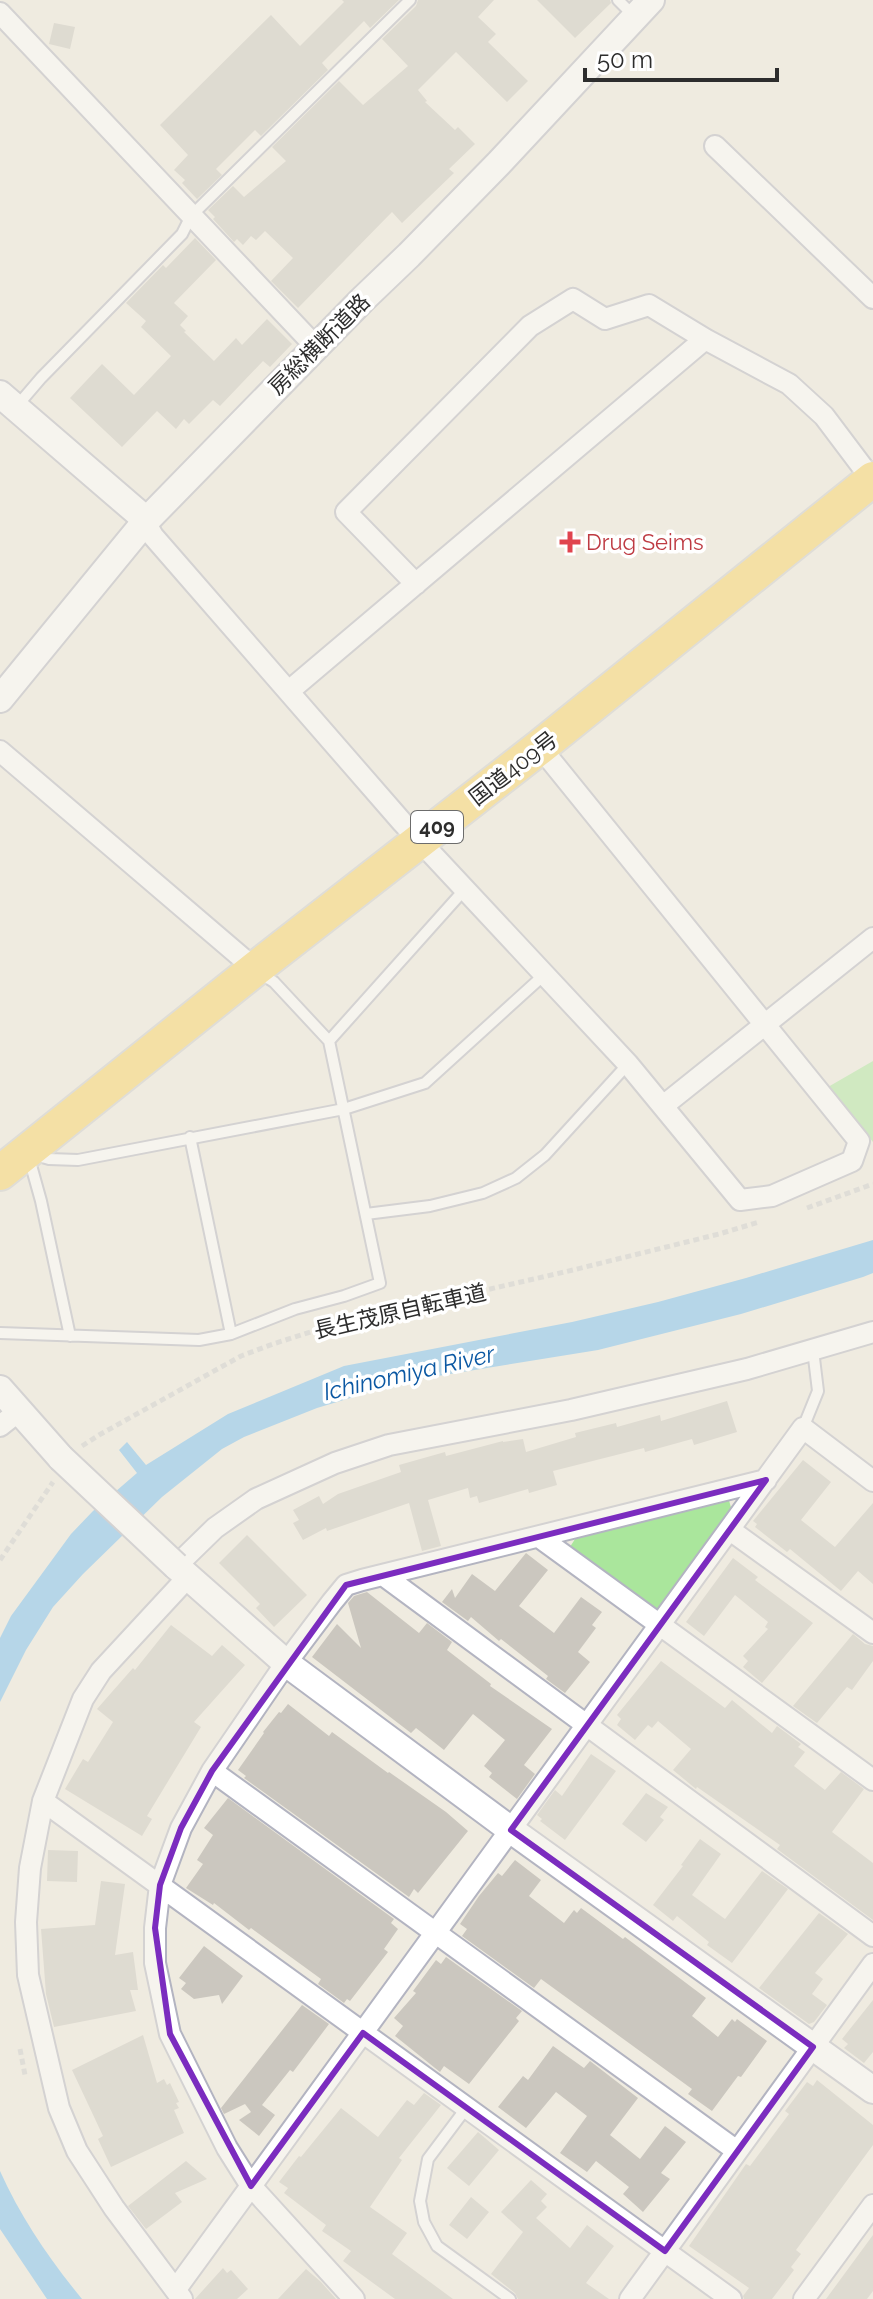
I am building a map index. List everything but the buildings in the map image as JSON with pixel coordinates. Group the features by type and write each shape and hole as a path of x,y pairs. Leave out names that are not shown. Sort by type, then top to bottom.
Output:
{"highway":[{"name":"国道409号","path":"0,1173 873,480"}],"street":[{"name":"房総横断道路","path":"0,699 145,522 499,163 635,6"},
{"path":"0,13 316,347"},
{"path":"715,146 873,298"},
{"path":"416,584 346,512 530,326 573,299 605,319 649,305 789,384 824,416 873,480"},
{"path":"289,691 705,339"},
{"path":"8,401 137,512 153,536 419,841 628,1064 740,1200 772,1196 852,1161 859,1141 540,747"},
{"path":"0,751 255,969"},
{"path":"663,1106 873,938"},
{"path":"873,1332 747,1369 571,1410 389,1445 335,1463 256,1499 215,1528 101,1671 83,1699 43,1801 30,1868 26,1922 28,1975 59,2108 77,2151 114,2208 179,2294 251,2186 803,1428 873,1481"},
{"path":"0,1389 10,1418 65,1462 182,1572 286,1663 511,1830 873,2090"},
{"path":"354,2299 251,2186 227,2148 170,2034 155,1963 155,1928 160,1885 181,1828 212,1771 286,1663 346,1585 766,1480"},
{"path":"730,1530 873,1633"},
{"path":"539,1537 873,1780"},
{"path":"383,1575 873,1936"},
{"path":"212,1771 737,2151"},
{"path":"43,1801 731,2299"},
{"path":"630,2299 873,1964"},
{"path":"804,2299 873,2205"}],"lane":[{"path":"8,401 41,378 182,234 191,216 410,0"},
{"path":"329,1041 465,889"},
{"path":"0,1333 199,1340 231,1334 295,1309 380,1283 329,1041 274,982 255,969"},
{"path":"27,1152 49,1159 78,1160 344,1109 425,1083 545,974"},
{"path":"366,1214 430,1206 483,1193 516,1178 545,1155 628,1064"},
{"path":"190,1137 231,1334"},
{"path":"27,1152 41,1201 70,1336"},
{"path":"803,1428 818,1391 813,1350"},
{"path":"467,2107 428,2159 420,2201 424,2222 437,2246 510,2299"}],"path":[{"path":"794,1212 873,1184"},
{"name":"長生茂原自転車道","path":"0,1560 65,1462 99,1435 241,1356 329,1326 573,1270 764,1221"},
{"path":"17,2036 29,2086"}],"highlighted area":[{"path":"766,1480 511,1830 813,2047 665,2251 363,2033 251,2186 170,2034 155,1928 160,1885 181,1828 212,1771 346,1585"}],"green space":[{"path":"873,1061 873,1142 828,1087"},
{"path":"728,1497 732,1511 662,1610 650,1609 568,1550 577,1536"}],"water":[{"name":"Ichinomiya River","path":"873,1240 873,1273 863,1277 741,1314 598,1350 407,1381 317,1408 244,1437 222,1449 162,1497 83,1574 53,1607 26,1650 0,1702 0,1638 11,1616 71,1534 137,1473 119,1450 127,1442 146,1465 228,1414 344,1366 572,1322 658,1302"},
{"path":"0,2171 37,2238 82,2299 47,2299 0,2229"}],"place":[{"name":"Drug Seims","path":"570,542"}]}
